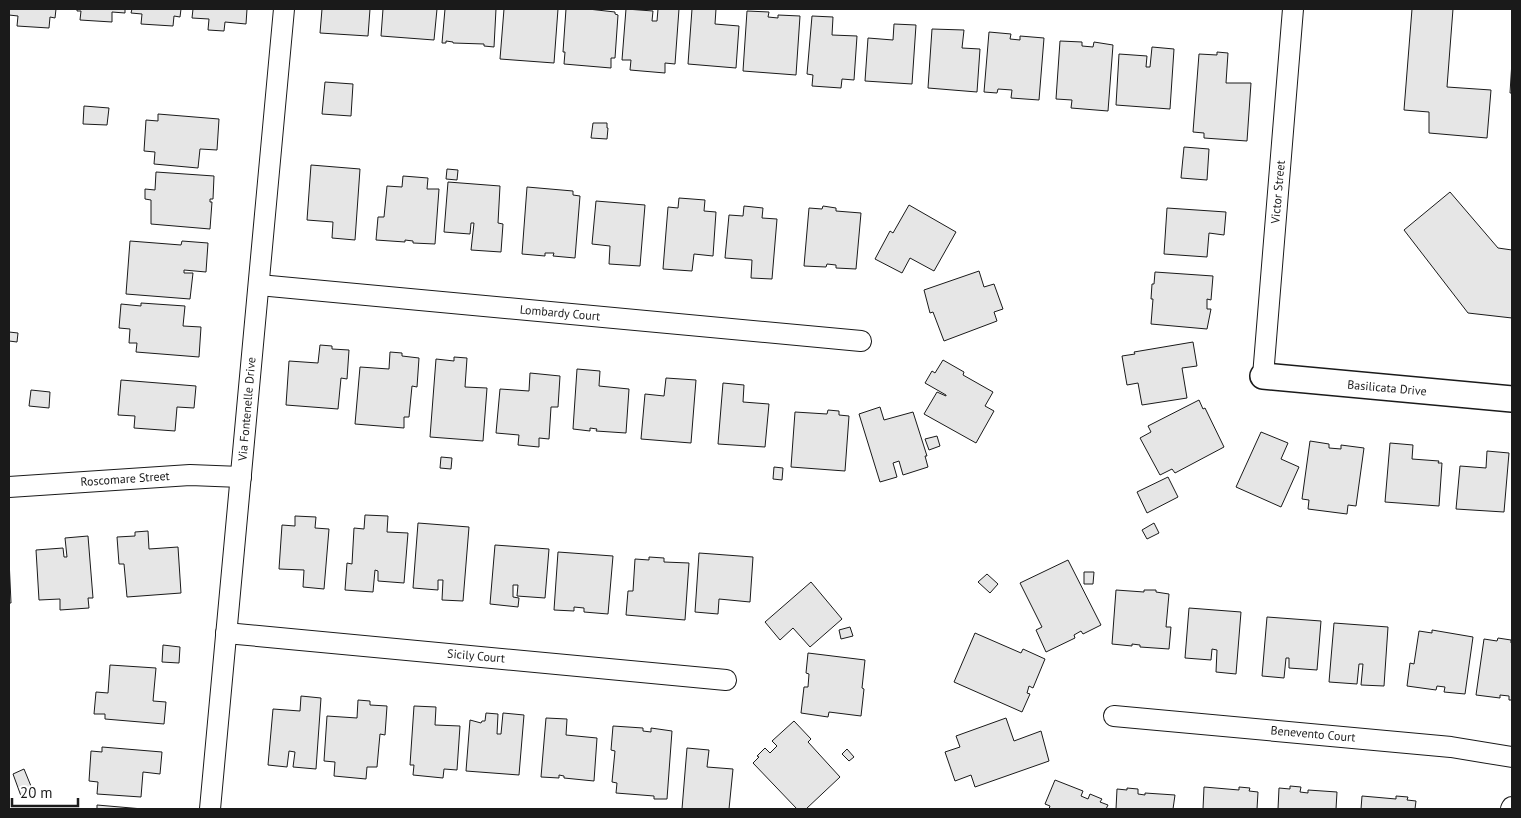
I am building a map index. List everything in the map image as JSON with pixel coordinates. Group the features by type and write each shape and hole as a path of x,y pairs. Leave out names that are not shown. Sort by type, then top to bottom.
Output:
{"street":[{"name":"Via Fontenelle Drive","path":"210,809 284,9"},
{"name":"Victor Street","path":"1263,376 1293,9"},
{"name":"Lombardy Court","path":"259,285 862,341"},
{"name":"Basilicata Drive","path":"1263,376 1512,399"},
{"name":"Roscomare Street","path":"9,487 190,475 240,477"},
{"name":"Sicily Court","path":"226,633 726,680"},
{"name":"Benevento Court","path":"1114,716 1451,747 1512,757"}],"building":[{"path":"9,9 56,9 55,18 50,17 49,28 17,26 18,16 9,15"},
{"path":"77,9 125,9 125,13 112,12 112,22 80,20 81,11 77,11"},
{"path":"132,9 181,9 180,17 174,16 173,26 141,24 142,14 131,13"},
{"path":"193,9 247,9 246,24 225,22 224,31 208,30 209,19 192,18"},
{"path":"322,9 370,9 368,36 320,33"},
{"path":"383,9 437,9 434,40 381,36"},
{"path":"445,9 496,9 494,47 484,46 484,44 446,41 446,43 442,43"},
{"path":"504,9 558,9 554,63 500,59"},
{"path":"566,9 615,12 618,15 615,58 611,58 611,68 564,64"},
{"path":"626,9 653,11 652,21 657,21 658,9 679,9 675,64 665,63 665,73 630,70 631,60 622,60"},
{"path":"692,9 716,9 715,24 739,26 736,68 688,64"},
{"path":"1412,9 1453,9 1447,87 1491,90 1487,138 1429,133 1429,112 1404,110"},
{"path":"747,11 769,12 768,17 778,18 778,15 800,16 796,75 743,71"},
{"path":"812,16 833,17 832,35 857,36 854,80 842,79 841,88 812,86 813,75 807,74"},
{"path":"894,24 916,25 912,84 865,81 868,38 893,40"},
{"path":"932,29 964,30 962,48 980,49 977,92 928,88"},
{"path":"989,32 1011,34 1010,39 1020,40 1020,36 1044,38 1039,100 1011,98 1012,90 998,89 997,93 984,92"},
{"path":"1060,41 1082,42 1082,46 1093,47 1094,42 1113,45 1108,111 1071,108 1072,100 1056,99"},
{"path":"1152,47 1174,49 1170,109 1116,105 1119,54 1147,56 1146,67 1150,67"},
{"path":"1217,52 1228,53 1226,83 1251,83 1247,141 1204,138 1204,133 1193,132 1199,54 1217,55"},
{"path":"1512,61 1512,93 1510,93"},
{"path":"325,82 353,84 351,116 322,114"},
{"path":"84,106 109,108 107,125 83,124"},
{"path":"158,114 219,119 217,150 200,149 198,168 154,164 155,152 144,151 146,120 158,121"},
{"path":"593,123 607,123 607,139 591,138"},
{"path":"1184,147 1209,149 1207,180 1181,178"},
{"path":"311,165 360,169 355,240 332,238 333,222 307,220"},
{"path":"447,169 458,170 457,180 446,179"},
{"path":"156,172 214,176 213,199 210,199 210,202 212,202 210,229 151,224 151,200 145,199 145,189 155,190"},
{"path":"403,176 428,178 427,189 439,189 435,244 413,243 413,241 405,240 405,242 376,240 378,217 384,217 387,186 402,187"},
{"path":"448,182 500,186 498,223 503,224 501,252 471,250 474,223 471,223 470,234 444,232"},
{"path":"527,187 573,191 573,195 580,196 575,258 553,256 554,253 545,253 545,256 522,254"},
{"path":"1450,192 1498,248 1512,250 1512,318 1468,313 1404,230"},
{"path":"679,198 705,200 704,211 716,212 713,256 694,254 692,271 663,269 668,207 678,208"},
{"path":"596,201 645,205 640,266 609,264 610,246 592,244"},
{"path":"909,205 956,232 934,271 910,258 902,273 875,259 890,231 893,233"},
{"path":"744,206 763,208 762,218 777,219 772,279 751,278 752,260 725,258 729,215 743,216"},
{"path":"823,206 836,208 836,211 861,213 856,269 836,268 836,265 827,264 826,267 804,266 809,208 822,209"},
{"path":"1167,208 1226,212 1224,235 1209,233 1207,257 1164,254"},
{"path":"130,241 181,245 182,241 208,243 206,272 184,270 184,273 193,273 190,299 126,294"},
{"path":"979,271 984,287 994,284 1003,309 994,312 997,321 944,341 933,312 930,313 924,290"},
{"path":"1155,272 1213,276 1211,300 1207,299 1207,309 1211,309 1207,329 1151,324 1152,284 1154,284"},
{"path":"141,303 185,306 183,326 201,327 199,357 136,352 137,343 129,343 130,329 119,328 121,304 141,306"},
{"path":"9,332 18,333 17,342 9,341"},
{"path":"1193,342 1197,366 1182,368 1187,398 1142,405 1138,383 1127,385 1122,356 1135,354 1134,352"},
{"path":"320,345 332,346 332,349 349,350 347,379 341,378 338,409 286,405 289,361 318,363"},
{"path":"390,352 419,358 417,387 412,386 409,417 404,417 404,428 355,424 360,367 389,369"},
{"path":"454,357 467,358 465,387 487,388 483,441 430,437 436,359 454,361"},
{"path":"943,360 964,372 963,375 993,392 985,406 994,411 976,443 924,414 937,392 946,396 925,383 932,371 935,373"},
{"path":"577,369 600,371 599,386 629,389 626,433 596,431 597,429 590,428 590,431 573,429"},
{"path":"530,373 560,376 558,407 551,407 549,439 539,438 539,447 518,445 519,435 496,433 500,389 529,391"},
{"path":"666,378 696,380 691,443 641,439 645,394 664,396"},
{"path":"121,380 196,386 194,408 177,407 175,431 134,428 135,416 118,415"},
{"path":"723,383 744,385 743,402 769,404 765,447 718,444"},
{"path":"31,390 50,392 49,408 29,406"},
{"path":"1199,400 1203,409 1205,408 1224,447 1175,473 1172,469 1160,475 1140,438 1151,432 1148,426"},
{"path":"880,407 884,420 913,412 927,456 925,456 928,467 903,475 899,461 893,463 897,477 880,482 859,414"},
{"path":"828,410 839,411 839,415 849,416 845,471 791,467 795,412 827,414"},
{"path":"1261,432 1288,443 1281,459 1299,467 1281,507 1236,487"},
{"path":"937,436 940,446 929,450 925,439"},
{"path":"1310,441 1329,444 1329,448 1341,449 1341,445 1364,448 1356,506 1348,505 1347,514 1308,509 1309,500 1302,499"},
{"path":"1390,443 1413,445 1412,459 1439,461 1438,463 1442,463 1439,506 1385,502"},
{"path":"1487,451 1509,453 1504,512 1456,509 1460,466 1486,468"},
{"path":"441,457 452,458 451,469 440,468"},
{"path":"774,467 783,468 782,480 773,479"},
{"path":"1168,477 1178,497 1147,513 1137,492"},
{"path":"365,515 388,516 387,532 408,533 404,583 378,581 378,571 375,570 373,592 345,590 347,563 352,564 354,528 364,529"},
{"path":"295,516 316,517 315,528 329,529 324,589 303,587 304,570 279,569 282,525 295,526"},
{"path":"418,523 469,527 463,601 442,600 443,580 438,580 438,590 413,588"},
{"path":"1154,523 1159,533 1147,539 1142,530"},
{"path":"148,531 149,549 178,547 181,593 127,597 124,564 119,564 117,537 135,536 135,532"},
{"path":"88,536 93,598 88,598 89,608 60,610 60,599 39,600 36,550 63,548 64,557 67,557 65,538"},
{"path":"495,545 549,549 545,598 517,596 518,585 513,585 513,597 519,598 518,607 490,604"},
{"path":"558,552 613,556 608,614 584,612 584,608 574,607 574,611 554,610"},
{"path":"699,553 753,557 750,602 719,599 718,614 695,612"},
{"path":"649,557 664,558 664,562 689,563 685,620 626,615 628,591 633,591 635,559 649,560"},
{"path":"9,559 11,603 9,603"},
{"path":"1068,560 1101,625 1083,634 1081,631 1074,635 1075,638 1046,652 1036,630 1042,627 1020,583"},
{"path":"1084,572 1094,572 1093,584 1084,584"},
{"path":"987,574 998,584 990,593 978,582"},
{"path":"811,582 842,619 810,647 793,628 780,640 765,622"},
{"path":"1116,590 1144,592 1144,590 1156,590 1156,592 1169,594 1166,627 1171,627 1169,649 1140,647 1140,645 1132,644 1132,646 1112,644"},
{"path":"1189,608 1241,612 1236,674 1216,672 1217,650 1212,649 1211,660 1185,658"},
{"path":"1267,617 1321,621 1317,670 1289,668 1289,658 1286,658 1284,678 1262,676"},
{"path":"1334,623 1388,627 1384,686 1361,685 1363,664 1359,664 1357,684 1329,682"},
{"path":"850,627 853,636 841,639 839,630"},
{"path":"1432,630 1473,637 1465,694 1444,692 1445,687 1437,686 1436,690 1407,686 1410,663 1414,664 1419,631 1432,633"},
{"path":"975,633 1021,653 1023,649 1045,659 1033,688 1029,686 1027,693 1030,694 1022,712 954,682"},
{"path":"1498,638 1511,640 1512,643 1512,700 1509,700 1509,696 1500,695 1500,698 1476,695 1484,639 1497,641"},
{"path":"163,645 180,647 179,663 162,662"},
{"path":"808,653 865,660 861,716 829,712 828,717 801,713 804,687 808,687 809,674 806,673"},
{"path":"110,665 156,668 153,701 166,702 164,724 105,719 105,714 94,714 96,692 108,693"},
{"path":"301,696 321,698 316,769 293,767 295,752 289,751 287,767 268,765 273,709 300,711"},
{"path":"358,700 370,701 370,705 387,706 385,735 380,734 377,767 367,767 366,779 334,776 335,762 324,761 327,716 357,718"},
{"path":"414,706 436,707 435,725 460,726 457,770 444,769 443,778 413,775 414,765 410,765"},
{"path":"486,713 498,714 497,734 501,734 503,713 524,715 519,775 466,771 470,720 481,723 485,721"},
{"path":"546,718 567,719 566,735 597,738 594,781 564,778 564,776 559,775 559,778 541,777"},
{"path":"1006,718 1014,741 1041,731 1049,761 975,787 971,775 955,781 945,752 960,747 956,736"},
{"path":"794,721 811,739 808,742 840,777 806,809 797,809 753,763 765,748 770,753 777,746 772,741"},
{"path":"613,726 643,728 643,731 651,732 651,728 672,731 667,799 654,799 654,796 616,793 617,783 612,782 615,751 611,750"},
{"path":"102,747 162,752 160,774 143,772 141,797 97,794 98,782 89,781 91,751 102,752"},
{"path":"687,748 709,750 707,767 733,769 729,809 682,809"},
{"path":"847,749 854,757 849,761 842,754"},
{"path":"24,769 33,791 21,796 13,774"},
{"path":"1055,780 1083,791 1081,796 1088,799 1090,794 1102,799 1100,802 1108,805 1106,809 1049,809 1050,806 1045,804"},
{"path":"1290,786 1301,787 1300,792 1308,793 1308,790 1337,792 1336,809 1278,809 1279,788 1290,789"},
{"path":"1204,787 1239,790 1239,787 1250,788 1249,791 1258,792 1257,809 1203,809"},
{"path":"1127,788 1138,789 1138,794 1175,795 1173,809 1116,809 1117,789 1127,790"},
{"path":"1362,796 1396,799 1396,796 1408,797 1407,800 1416,801 1415,809 1361,809"},
{"path":"97,805 143,809 97,809"}]}
